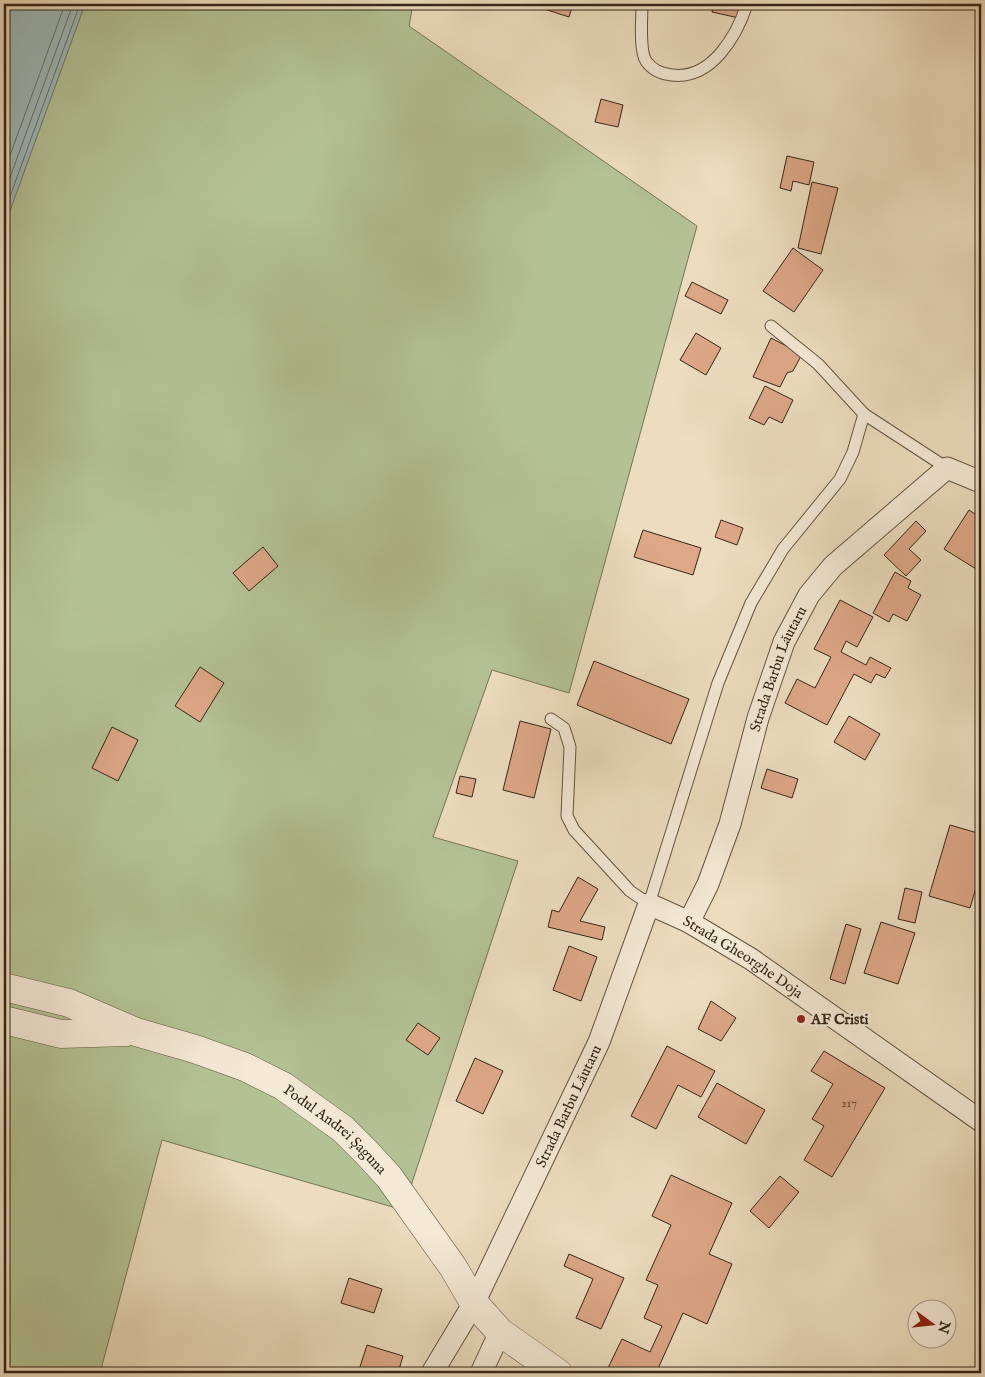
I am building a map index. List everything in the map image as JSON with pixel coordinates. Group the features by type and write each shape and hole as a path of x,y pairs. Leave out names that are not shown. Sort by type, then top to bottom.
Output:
{"street":[{"path":"947,468 981,482"},
{"name":"Strada Barbu Lăutaru","path":"689,922 708,884 730,824 758,718 784,642 809,595 833,566 947,468"},
{"name":"Strada Barbu Lăutaru","path":"432,1373 474,1303 599,1042 649,904"},
{"name":"Strada Gheorghe Doja","path":"649,904 689,922 750,959 981,1121"},
{"name":"Podul Andrei Șaguna","path":"4,987 69,1003 136,1032 195,1049 245,1067 283,1086 343,1129 389,1177 453,1267 474,1303 500,1332 558,1373"},
{"name":"Podul Andrei Șaguna","path":"4,1020 61,1034 136,1032"},
{"path":"481,1373 500,1332"}],"lane":[{"path":"642,4 645,60 652,68 664,74 678,76 695,74 712,62 733,37 748,4"},
{"path":"771,326 818,364 864,414 947,468"},
{"path":"551,719 564,728 570,747 567,816 574,830 630,891 649,904 718,683 751,604 783,549 840,479 853,452 864,414"}],"green space":[{"path":"85,4 413,4 409,26 697,226 569,693 492,670 433,837 518,861 403,1210 162,1140 100,1373 4,1373 4,227"}],"water":[{"path":"4,4 85,4 4,227"}],"building":[{"path":"542,4 573,4 569,17 541,8"},
{"path":"714,4 743,4 739,18 712,12"},
{"path":"601,99 623,105 618,127 595,122"},
{"path":"787,156 814,162 809,185 793,181 791,191 780,188"},
{"path":"812,182 838,188 821,254 798,248"},
{"path":"793,248 823,270 794,312 763,291"},
{"path":"692,282 728,300 721,314 685,296"},
{"path":"696,333 721,348 706,375 680,360"},
{"path":"771,338 802,354 793,371 787,373 780,387 753,377"},
{"path":"765,386 793,400 782,423 769,417 764,425 749,418"},
{"path":"969,510 981,518 981,561 976,569 944,549"},
{"path":"721,520 743,528 737,545 715,537"},
{"path":"916,521 926,531 909,549 921,560 906,576 884,555"},
{"path":"643,530 701,548 693,575 634,557"},
{"path":"263,547 278,566 249,591 233,573"},
{"path":"895,572 911,581 908,588 921,595 907,621 893,614 889,622 873,613"},
{"path":"840,600 873,617 857,647 846,641 841,652 866,665 870,657 891,668 885,678 876,674 871,683 854,674 827,725 785,703 797,679 815,688 831,657 814,649"},
{"path":"594,661 689,699 671,744 577,705"},
{"path":"200,667 224,683 200,722 175,706"},
{"path":"849,716 880,734 865,760 834,742"},
{"path":"520,721 551,729 534,798 503,790"},
{"path":"112,727 138,740 118,781 92,768"},
{"path":"767,769 798,779 792,798 761,788"},
{"path":"460,776 476,779 472,797 456,793"},
{"path":"950,825 981,834 981,871 970,908 929,896"},
{"path":"578,877 598,889 580,921 605,927 602,940 548,927 552,910 559,912"},
{"path":"905,888 922,892 915,923 898,919"},
{"path":"881,922 915,933 898,984 864,973"},
{"path":"846,924 861,929 845,984 830,979"},
{"path":"569,946 597,957 581,1001 553,990"},
{"path":"711,1001 736,1018 721,1041 698,1029"},
{"path":"418,1023 440,1038 428,1055 406,1040"},
{"path":"667,1046 715,1071 701,1097 678,1085 656,1129 631,1116"},
{"path":"824,1051 885,1088 832,1177 804,1160 824,1126 812,1119 833,1084 811,1071"},
{"path":"475,1058 503,1071 483,1114 456,1101"},
{"path":"717,1083 765,1110 746,1144 698,1117"},
{"path":"671,1175 732,1203 709,1254 732,1264 707,1324 683,1313 656,1373 615,1373 607,1370 622,1339 650,1352 662,1326 644,1318 658,1285 646,1280 671,1225 652,1216"},
{"path":"780,1176 799,1192 769,1228 750,1211"},
{"path":"569,1254 624,1278 601,1329 576,1318 593,1279 564,1266"},
{"path":"349,1278 382,1289 374,1313 341,1303"},
{"path":"367,1345 403,1356 398,1373 358,1373"}],"place":[{"name":"AF Cristi","path":"801,1019"}]}
